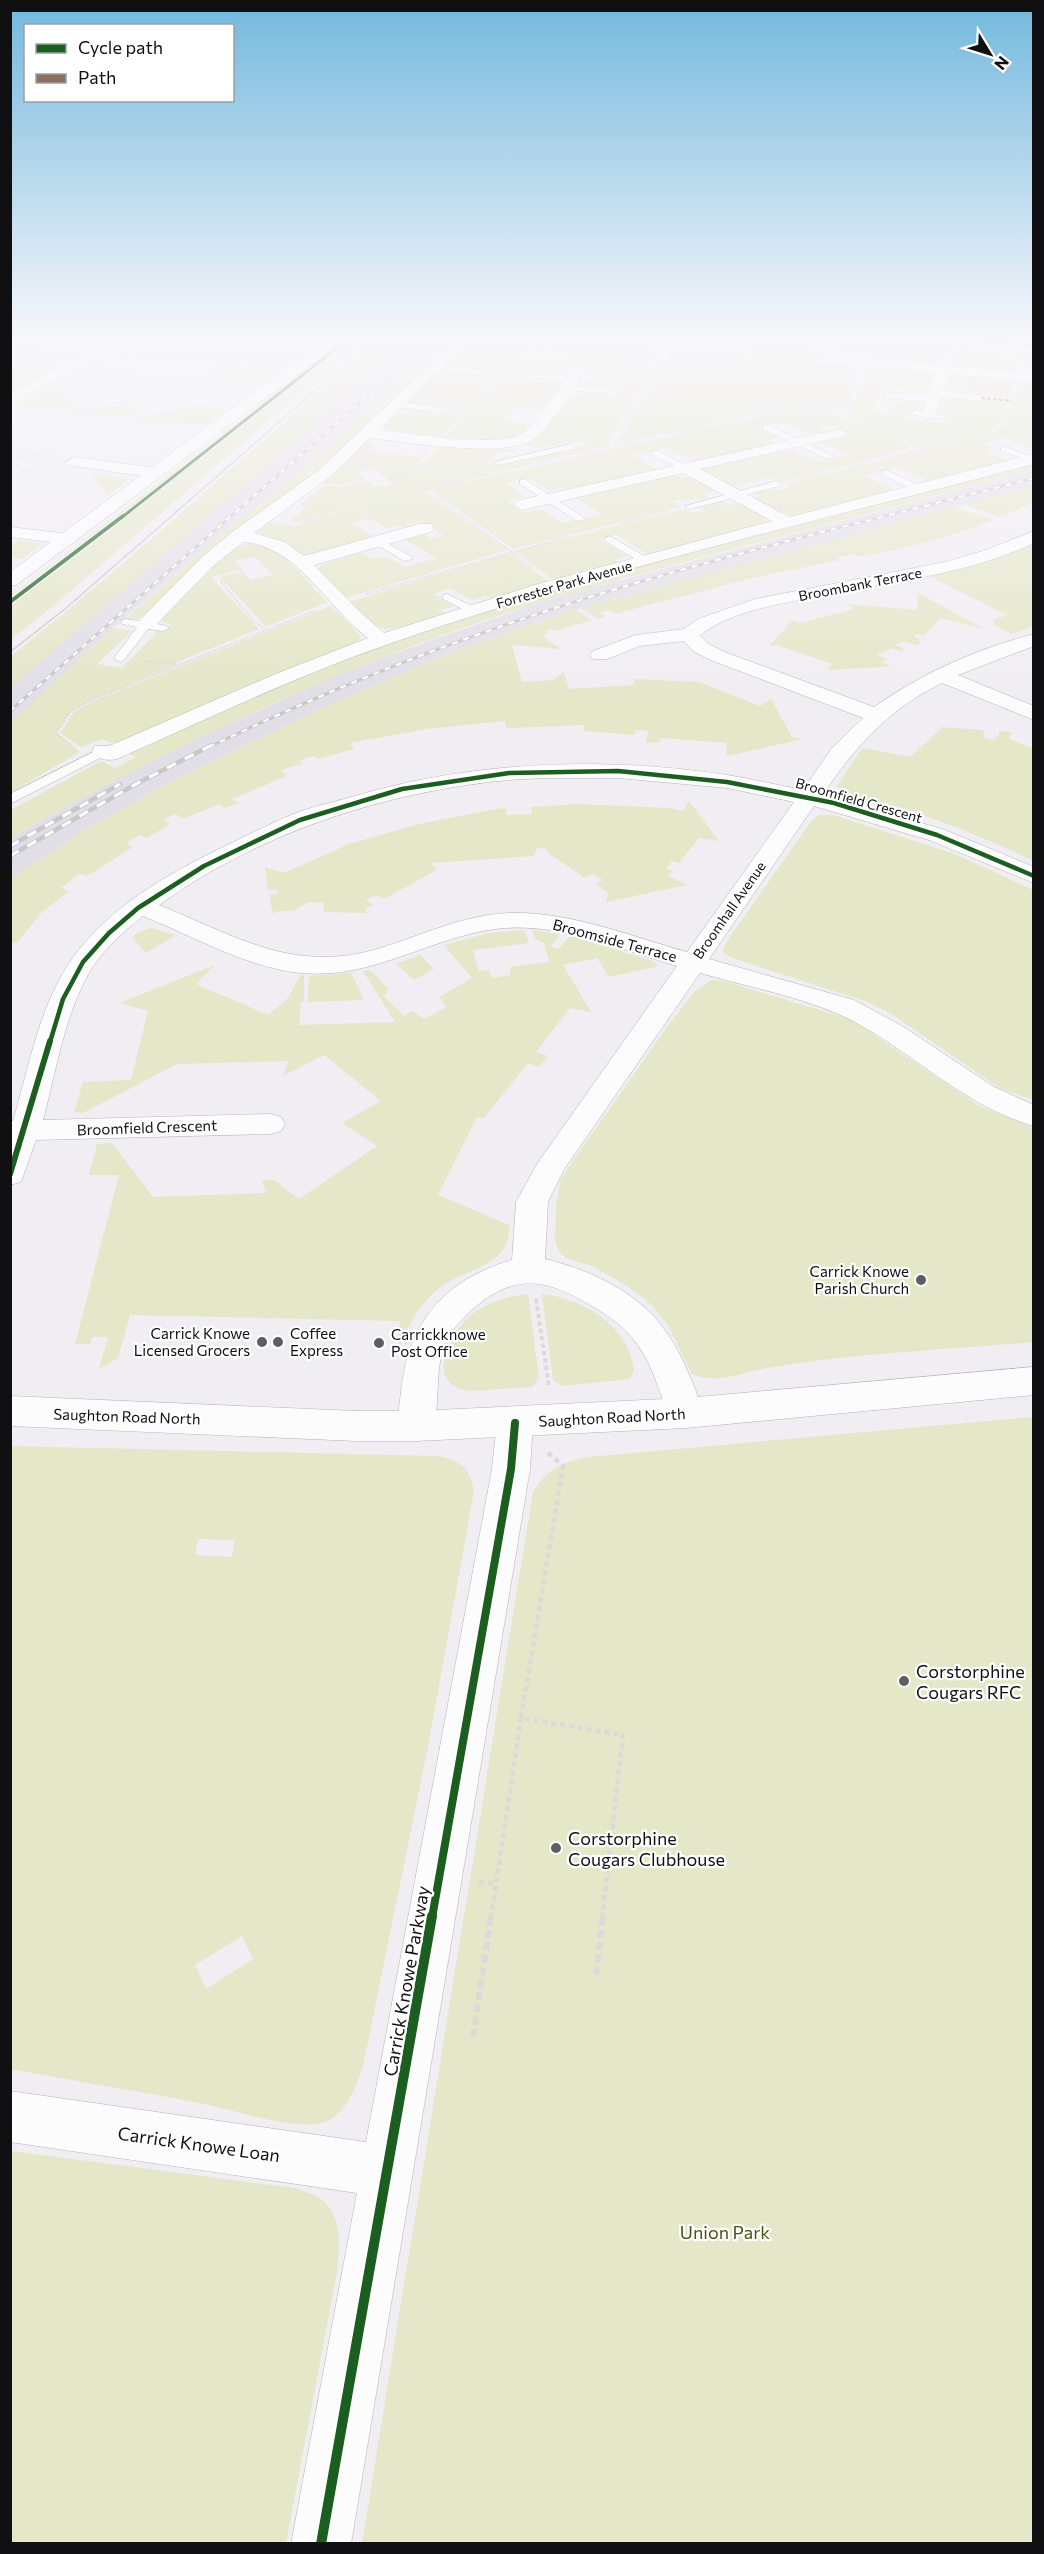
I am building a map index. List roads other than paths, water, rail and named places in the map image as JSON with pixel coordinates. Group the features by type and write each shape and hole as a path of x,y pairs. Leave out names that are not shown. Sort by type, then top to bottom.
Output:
{"street":[{"path":"10,581 176,459"},
{"path":"145,625 206,563 262,518 325,473 339,459"},
{"path":"522,505 730,459"},
{"name":"Forrester Park Avenue","path":"109,754 328,661 472,610 556,585 1032,460"},
{"path":"74,462 157,473"},
{"path":"687,469 788,524"},
{"path":"300,563 380,536 425,528"},
{"path":"10,532 68,539"},
{"name":"Broombank Terrace","path":"600,655 636,641 690,634 694,628 707,621 728,614 828,588 944,567 993,553 1034,536"},
{"path":"237,537 261,539 277,546 300,563 347,610 382,640"},
{"path":"690,634 692,641 701,649 875,715"},
{"name":"Broomhall Avenue","path":"532,1283 532,1202 541,1183 693,961 849,742 875,715 941,675 981,657 1034,640"},
{"path":"941,675 1034,714"},
{"name":"Broomfield Crescent","path":"10,1174 18,1131 60,1010 73,977 91,952 109,932 140,906 213,860 267,832 326,810 392,791 469,778 594,771 710,778 809,796 914,827 1034,876"},
{"name":"Broomside Terrace","path":"140,906 249,951 298,964 336,965 367,960 473,926 505,920 564,925 854,1010 983,1094 1006,1106 1034,1116"},
{"name":"Broomfield Crescent","path":"18,1131 270,1124"},
{"path":"416,1426 423,1362 429,1343 439,1325 451,1310 475,1291 502,1277 532,1283 561,1277 608,1298 650,1334 678,1391 686,1413"},
{"name":"Saughton Road North","path":"10,1412 356,1426 416,1426 686,1413 1034,1381"},
{"name":"Carrick Knowe Parkway","path":"321,2544 511,1469 534,1421"},
{"name":"Carrick Knowe Loan","path":"10,2116 387,2171"}],"lane":[{"path":"499,462 512,459"},
{"path":"668,459 687,469"},
{"path":"886,473 921,489"},
{"path":"523,482 581,519"},
{"path":"689,505 776,484"},
{"path":"380,536 408,559"},
{"path":"609,539 646,561"},
{"path":"447,597 472,610"},
{"path":"126,622 163,628"},
{"path":"120,658 145,625"},
{"name":"Forrester Park Avenue","path":"10,800 109,754"}],"tram line":[{"path":"10,652 65,609 237,459"}],"railway":[{"path":"10,711 296,459"},
{"path":"209,747 311,700 380,672 552,609 758,549 1034,478"},
{"path":"10,856 136,784 212,745"},
{"path":"10,846 120,784"}],"place":[{"name":"Carrick Knowe Parish Church","path":"921,1280"},
{"name":"Carrick Knowe Licensed Grocers","path":"262,1342"},
{"name":"Coffee Express","path":"278,1342"},
{"name":"Carrickknowe Post Office","path":"379,1343"},
{"name":"Corstorphine Cougars RFC","path":"904,1681"},
{"name":"Corstorphine Cougars Clubhouse","path":"556,1848"}],"park label":[{"name":"Union Park","path":"725,2232"}]}
